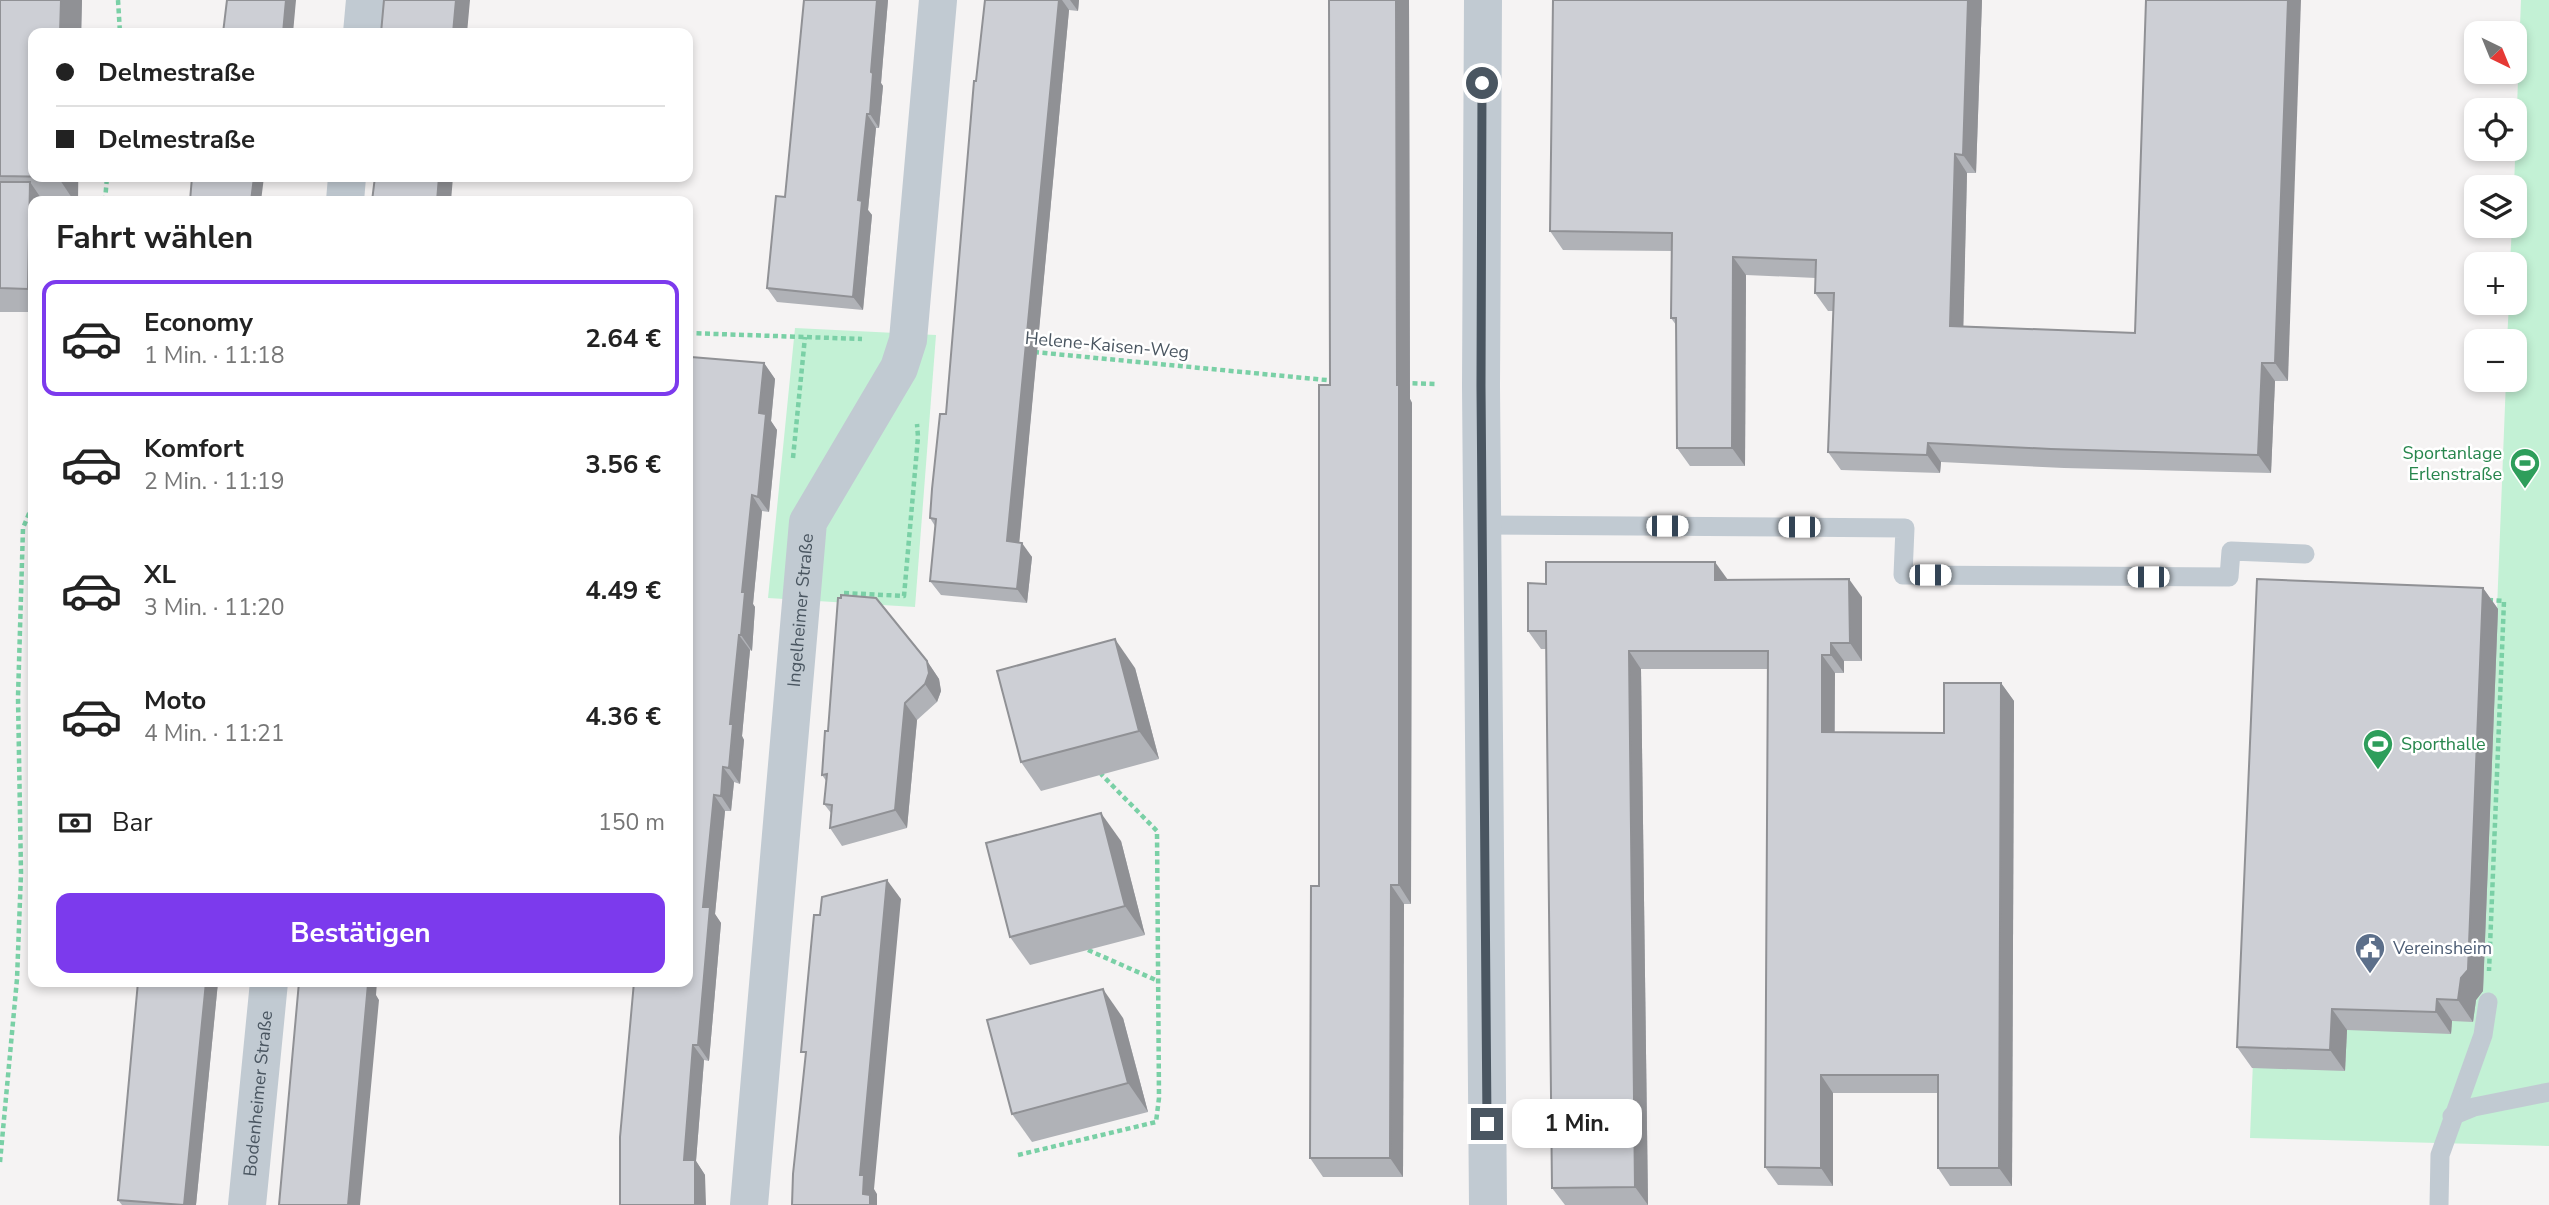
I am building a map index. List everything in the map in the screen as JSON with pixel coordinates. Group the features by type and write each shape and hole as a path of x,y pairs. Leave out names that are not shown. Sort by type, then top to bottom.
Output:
{"street":[{"path":"362,28 365,0"},
{"name":"Ingelheimer Straße","path":"750,1205 808,523 899,368 908,340 939,0"},
{"path":"1483,0 1481,386 1488,1205"},
{"name":"Bodenheimer Straße","path":"247,1205 269,987"}],"lane":[{"path":"1483,525 1905,528 1903,575 2230,578 2231,551 2305,554"},
{"path":"2438,1205 2440,1155 2483,1034 2488,1002"},
{"path":"2452,1116 2474,1107 2549,1092"}],"path":[{"path":"118,0 120,28"},
{"path":"693,334 908,340"},
{"path":"793,460 805,337"},
{"name":"Helene-Kaisen-Weg","path":"1031,352 1345,381"},
{"path":"1400,383 1481,386"},
{"path":"802,590 904,596 917,424"},
{"path":"0,1163 18,966 21,873 18,697 23,528 28,516"},
{"path":"2487,600 2504,601 2488,1002"},
{"path":"1018,1155 1156,1122 1157,831 1101,774"},
{"path":"1088,950 1158,981"}],"green space":[{"name":"Sportanlage Erlenstraße","path":"2521,0 2549,0 2549,1146 2250,1138 2271,601 2497,609 2506,392 2527,392 2527,329 2508,329 2508,315 2527,315 2527,252 2511,252 2511,238 2527,238 2527,175 2514,175 2515,161 2527,161 2527,98 2517,98 2518,84 2527,84 2527,21 2520,21"},
{"path":"795,328 936,335 915,607 768,598"}],"building":[{"path":"0,0 61,0 60,28 28,28 28,177 0,176"},
{"path":"227,0 286,0 283,28 224,28"},
{"path":"384,0 456,0 453,28 381,28"},
{"path":"804,0 877,0 870,114 867,114 858,200 862,201 853,297 767,288 776,196 785,197"},
{"path":"985,0 1059,0 1007,541 1022,543 1017,589 930,581 936,519 930,518 932,489 940,414 946,414 974,81"},
{"path":"1329,0 1396,0 1399,885 1391,885 1390,1158 1310,1158 1311,886 1319,886 1319,385 1330,385"},
{"path":"1553,0 1968,0 1963,155 1955,154 1950,326 2135,333 2146,0 2288,0 2275,363 2262,363 2258,455 1928,443 1927,455 1828,452 1834,293 1815,293 1816,260 1733,257 1732,448 1677,448 1676,318 1671,318 1672,233 1550,231"},
{"path":"0,182 30,182 28,289 0,288"},
{"path":"192,182 253,182 252,196 190,196"},
{"path":"374,182 439,182 437,196 373,196"},
{"path":"693,357 764,363 759,413 766,414 758,497 752,495 742,592 745,592 741,635 730,724 733,724 729,768 723,767 721,796 714,795 703,907 710,907 698,1045 693,1045 684,1160 695,1160 695,1205 620,1205 620,1137 634,987 693,987"},
{"path":"1546,562 1715,562 1715,580 1849,579 1850,643 1831,643 1831,655 1822,655 1822,732 1944,733 1944,683 2001,683 1999,1168 1938,1168 1938,1075 1821,1075 1821,1168 1765,1167 1768,651 1629,651 1635,1187 1552,1188 1546,631 1528,631 1528,583 1546,584"},
{"name":"Sporthalle","path":"2257,579 2483,588 2468,970 2461,978 2458,1000 2437,999 2436,1012 2332,1009 2330,1050 2237,1047"},
{"path":"841,595 876,598 927,661 929,673 925,684 905,703 895,810 830,828 832,805 824,804 827,774 822,775 838,598 841,598"},
{"path":"1115,639 1139,731 1021,762 997,671"},
{"path":"1101,813 1125,906 1010,937 986,843"},
{"path":"887,880 860,1175 864,1175 863,1194 870,1195 870,1205 792,1205 806,1052 801,1052 814,915 820,915 822,897"},
{"path":"138,987 206,987 184,1205 118,1200"},
{"path":"299,987 368,987 348,1205 279,1205"},
{"path":"1103,989 1128,1083 1012,1114 987,1020"}],"place":[{"name":"Sportanlage Erlenstraße","path":"2525,490"},
{"name":"Sporthalle","path":"2378,771"},
{"name":"Vereinsheim","path":"2370,975"}],"route":[{"path":"1482,83 1481,386 1487,1124"}]}
